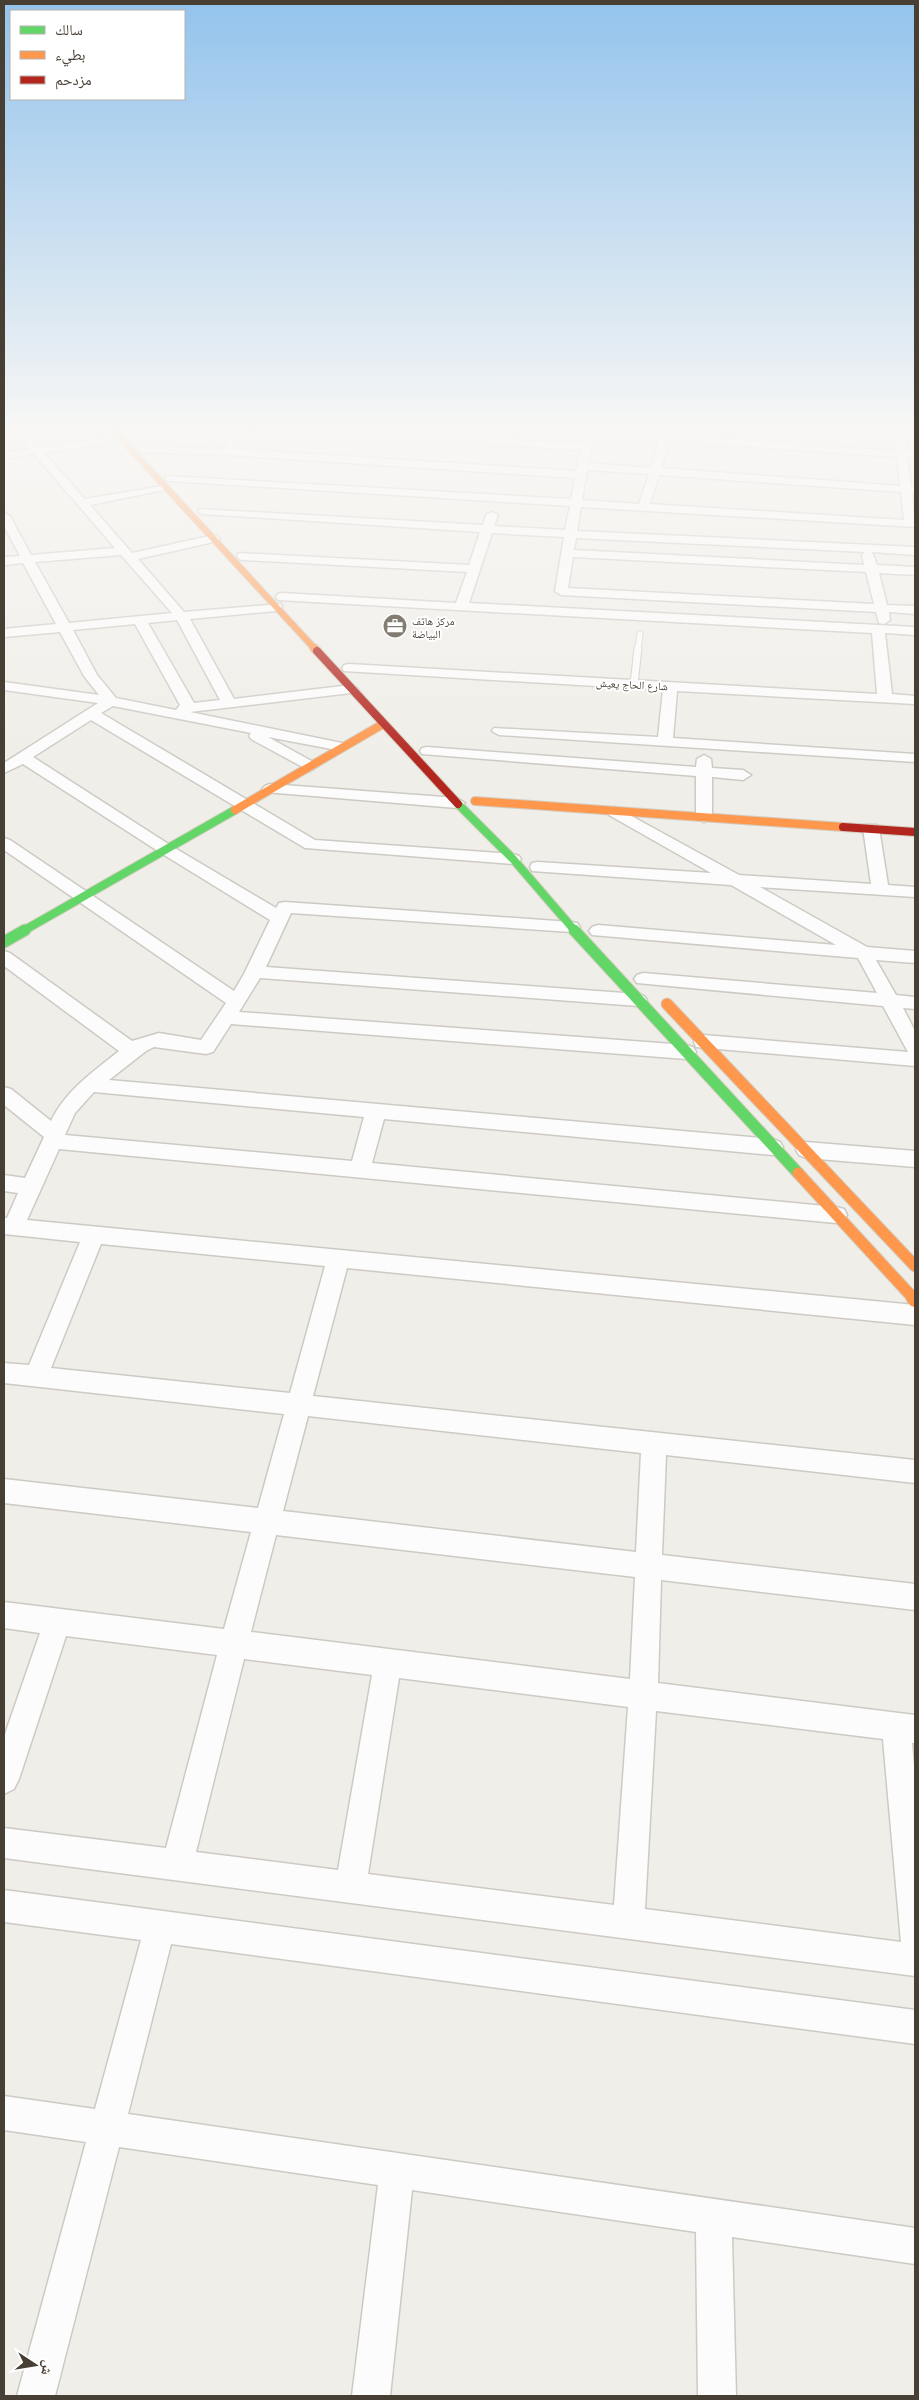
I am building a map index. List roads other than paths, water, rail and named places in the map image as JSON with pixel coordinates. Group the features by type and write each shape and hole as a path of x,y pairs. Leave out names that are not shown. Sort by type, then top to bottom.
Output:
{"main road":[{"path":"219,544 279,602 357,685"},
{"path":"232,544 279,602 329,646"},
{"path":"346,664 357,685 383,724 467,799 488,814"},
{"path":"4,942 82,896 167,850 383,724"},
{"path":"424,747 441,765"},
{"path":"467,799 615,812 915,832"},
{"path":"467,799 513,859 571,927 915,1300"},
{"path":"535,864 551,881"},
{"path":"595,927 611,944"},
{"path":"640,975 915,1266"}],"street":[{"path":"19,544 91,676 111,702"},
{"path":"118,544 182,617 229,703"},
{"path":"4,561 127,554 185,544"},
{"path":"461,607 483,544"},
{"path":"569,544 561,591 915,610"},
{"path":"864,544 881,608 886,699"},
{"path":"892,544 915,551"},
{"path":"567,554 915,571"},
{"path":"243,556 474,569"},
{"path":"4,633 182,617 279,602 461,607 915,631"},
{"path":"140,621 189,708"},
{"name":"شارع الحاج يعيش","path":"346,664 634,684 915,700"},
{"path":"159,711 357,685"},
{"path":"4,686 111,702 342,747"},
{"path":"665,742 670,686"},
{"path":"4,769 15,759 111,702"},
{"path":"92,714 311,845 513,859"},
{"path":"239,726 310,766"},
{"path":"499,731 915,758"},
{"path":"704,744 704,817"},
{"path":"424,747 743,775"},
{"path":"15,759 280,918"},
{"path":"270,789 467,799"},
{"path":"615,812 732,880 864,953 915,1048"},
{"path":"870,828 880,890"},
{"path":"4,843 82,896 231,1009 686,1052"},
{"path":"535,864 915,892"},
{"path":"571,927 285,907 255,972 206,1047 159,1040 139,1046 90,1085 67,1109 31,1187 8,1226 915,1315"},
{"path":"595,927 915,957"},
{"path":"4,957 132,1051"},
{"path":"255,972 638,1000"},
{"path":"640,975 915,1003"},
{"path":"703,1042 915,1059"},
{"path":"90,1085 773,1147"},
{"path":"4,1094 53,1138 360,1170 836,1215"},
{"path":"360,1170 376,1111"},
{"path":"806,1150 915,1159"},
{"path":"4,1183 31,1187"},
{"path":"36,1376 94,1235"},
{"path":"176,1866 338,1259"},
{"path":"4,1373 915,1471"},
{"path":"628,1924 643,1695 654,1443"},
{"path":"4,1491 915,1597"},
{"path":"4,1615 906,1728 915,1938"},
{"path":"4,1779 58,1622"},
{"path":"350,1888 388,1663"},
{"path":"4,1843 915,1960"},
{"path":"4,1906 915,2027"},
{"path":"36,2396 160,1927"},
{"path":"4,2113 915,2246"},
{"path":"371,2396 397,2170"},
{"path":"714,2216 717,2396"}],"lane":[{"path":"634,684 640,634"}],"place":[{"name":"مركز هاتف البياضة","path":"395,626"}]}
